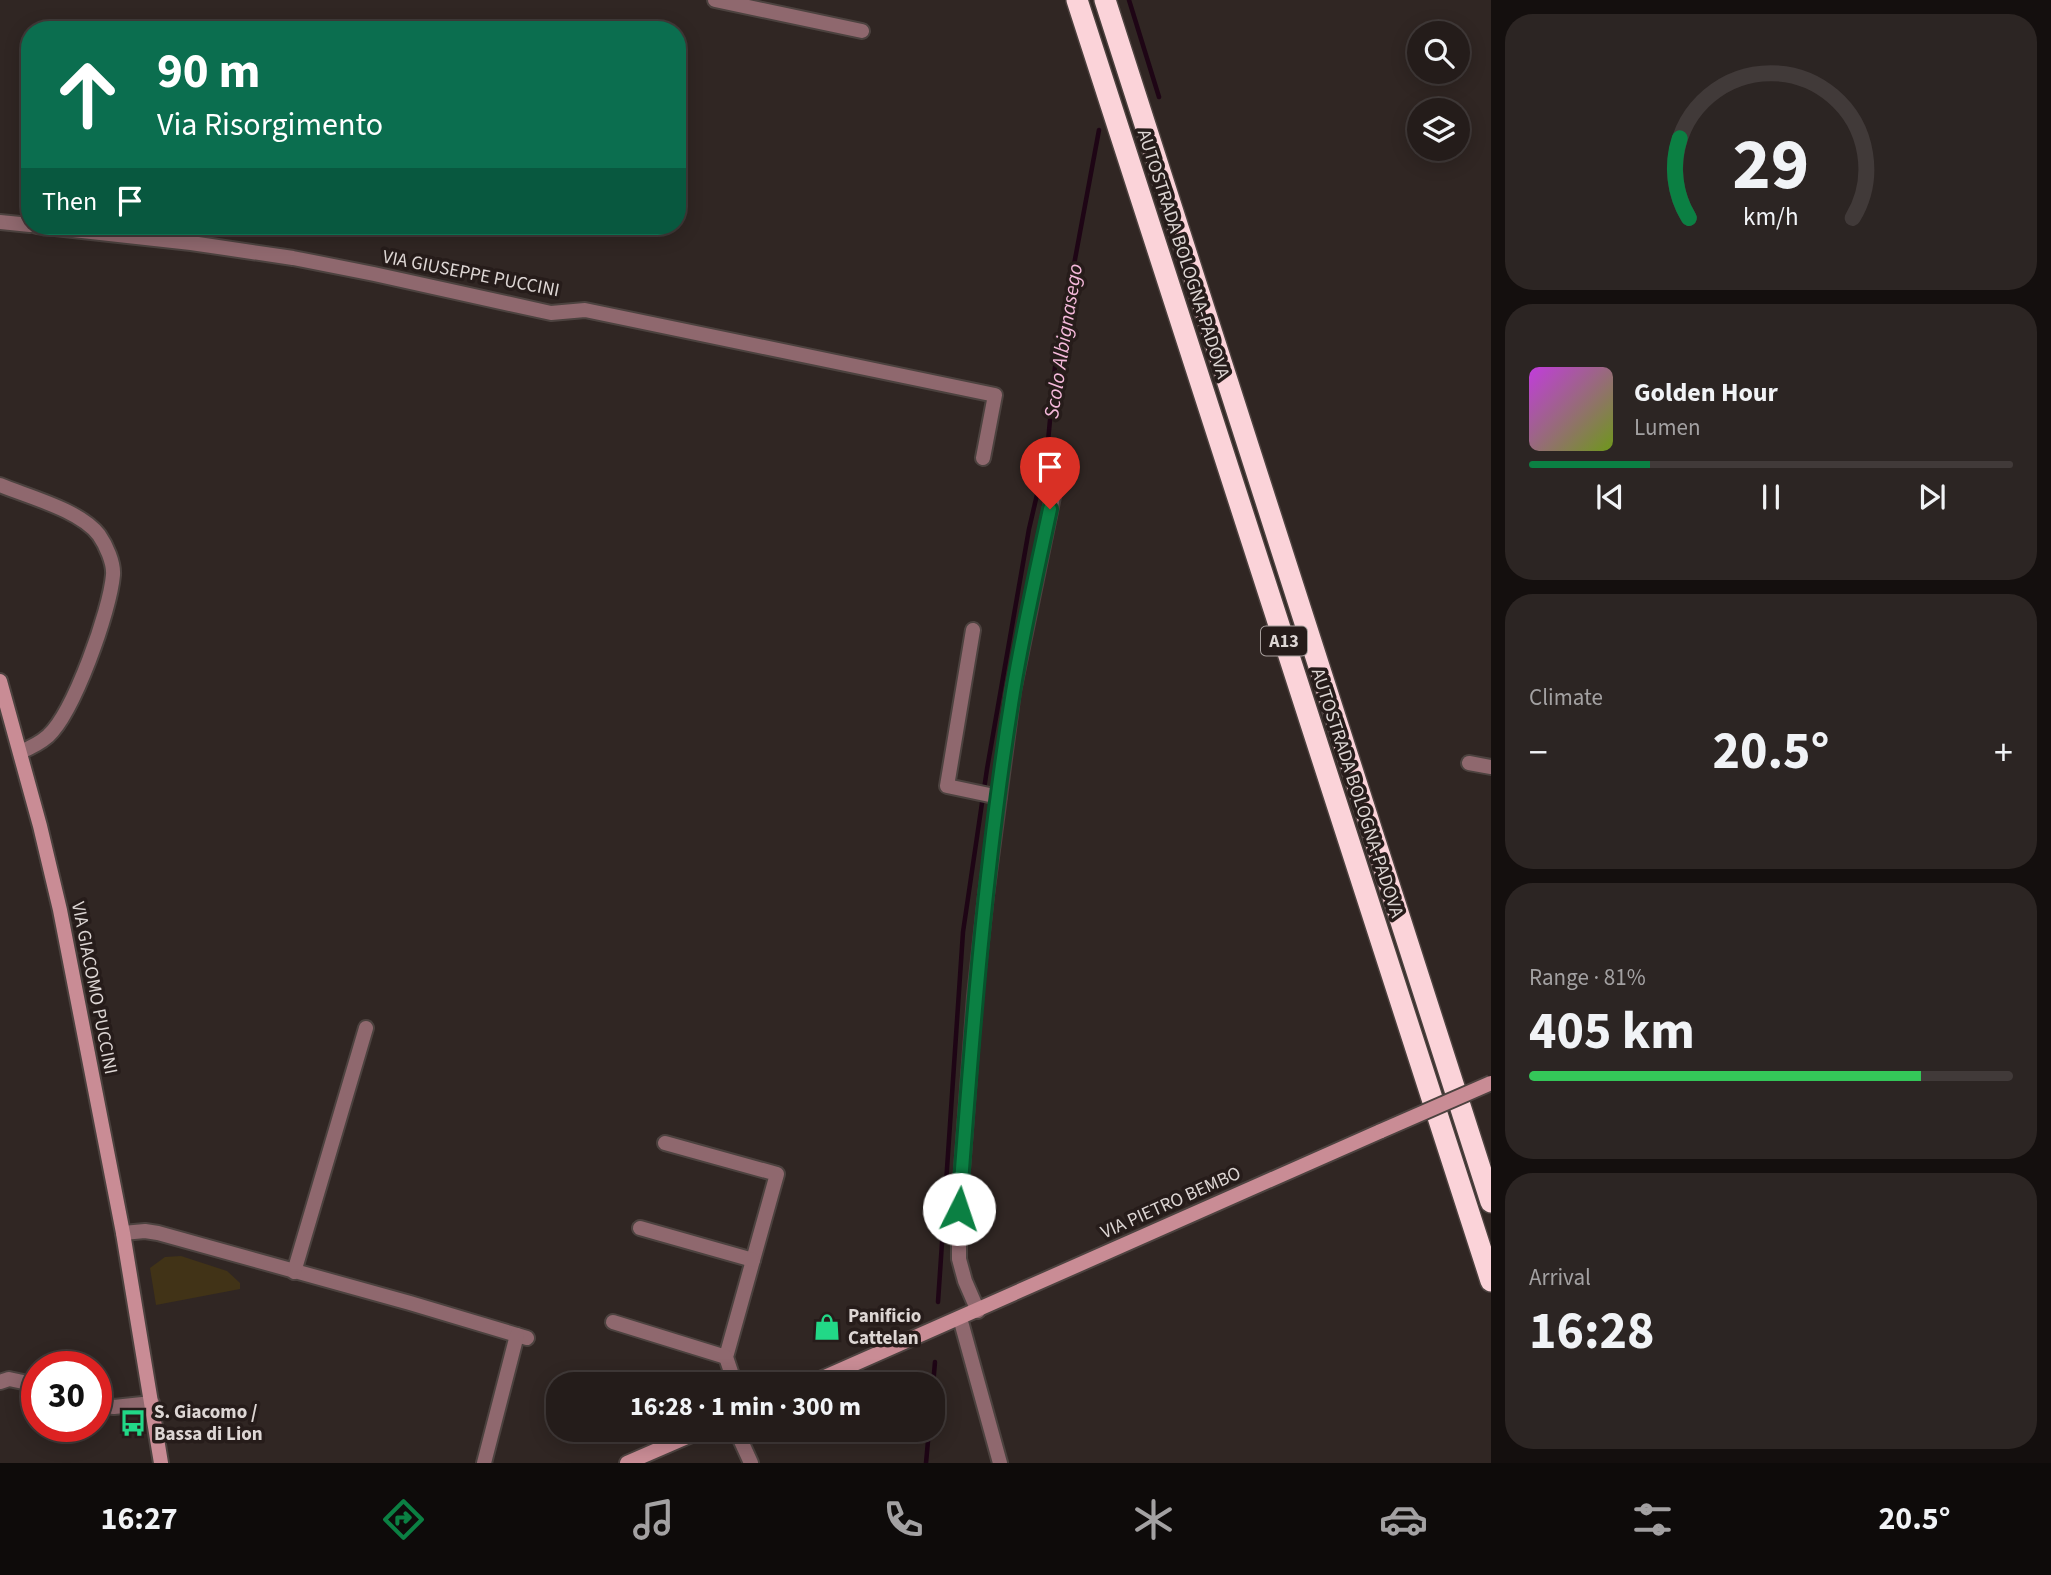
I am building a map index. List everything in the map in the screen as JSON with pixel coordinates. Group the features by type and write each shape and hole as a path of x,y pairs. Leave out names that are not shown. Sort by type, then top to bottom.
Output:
{"highway":[{"name":"AUTOSTRADA BOLOGNA-PADOVA","path":"1077,0 1491,1281"},
{"name":"AUTOSTRADA BOLOGNA-PADOVA","path":"1105,0 1491,1202"}],"main road":[{"name":"VIA GIACOMO PUCCINI","path":"0,681 60,910 122,1233 162,1463"},
{"name":"VIA PIETRO BEMBO","path":"836,1372 1491,1083"},
{"path":"627,1463 675,1442"}],"street":[{"path":"715,0 862,31"},
{"path":"0,222 21,224"},
{"name":"VIA GIUSEPPE PUCCINI","path":"119,235 293,258 551,313 585,310 995,395 983,458"},
{"path":"0,485 70,513 88,524 100,536 113,573 100,626 75,696 47,736 20,752"},
{"path":"978,1311 959,1259 959,1209 988,795 1013,691 1055,488"},
{"path":"973,630 947,786 988,795"},
{"path":"1469,763 1491,767"},
{"path":"294,1272 366,1028"},
{"path":"665,1143 777,1174 726,1357 731,1372"},
{"path":"640,1228 753,1260"},
{"path":"122,1233 158,1233 522,1337 484,1463"},
{"path":"960,1318 1000,1463"},
{"path":"613,1322 726,1357"},
{"path":"0,1382 9,1379 21,1382"},
{"path":"112,1407 152,1403"},
{"path":"741,1442 751,1463"}],"shaded area":[{"path":"181,1256 227,1271 240,1283 240,1289 156,1305 150,1268 165,1257"}],"waterway":[{"name":"Scolo Albignasego","path":"1129,0 1159,97"},
{"name":"Scolo Albignasego","path":"938,1302 963,932 987,769 1029,529 1047,452 1055,367 1099,130"},
{"name":"Scolo Albignasego","path":"934,1372 935,1362"},
{"name":"Scolo Albignasego","path":"926,1463 928,1442"}],"place":[{"name":"Panificio Cattelan","path":"827,1327"},
{"name":"S. Giacomo / Bassa di Lion","path":"133,1423"}],"route":[{"path":"959,1209 975,996 986,895 1013,691 1050,509"}]}
